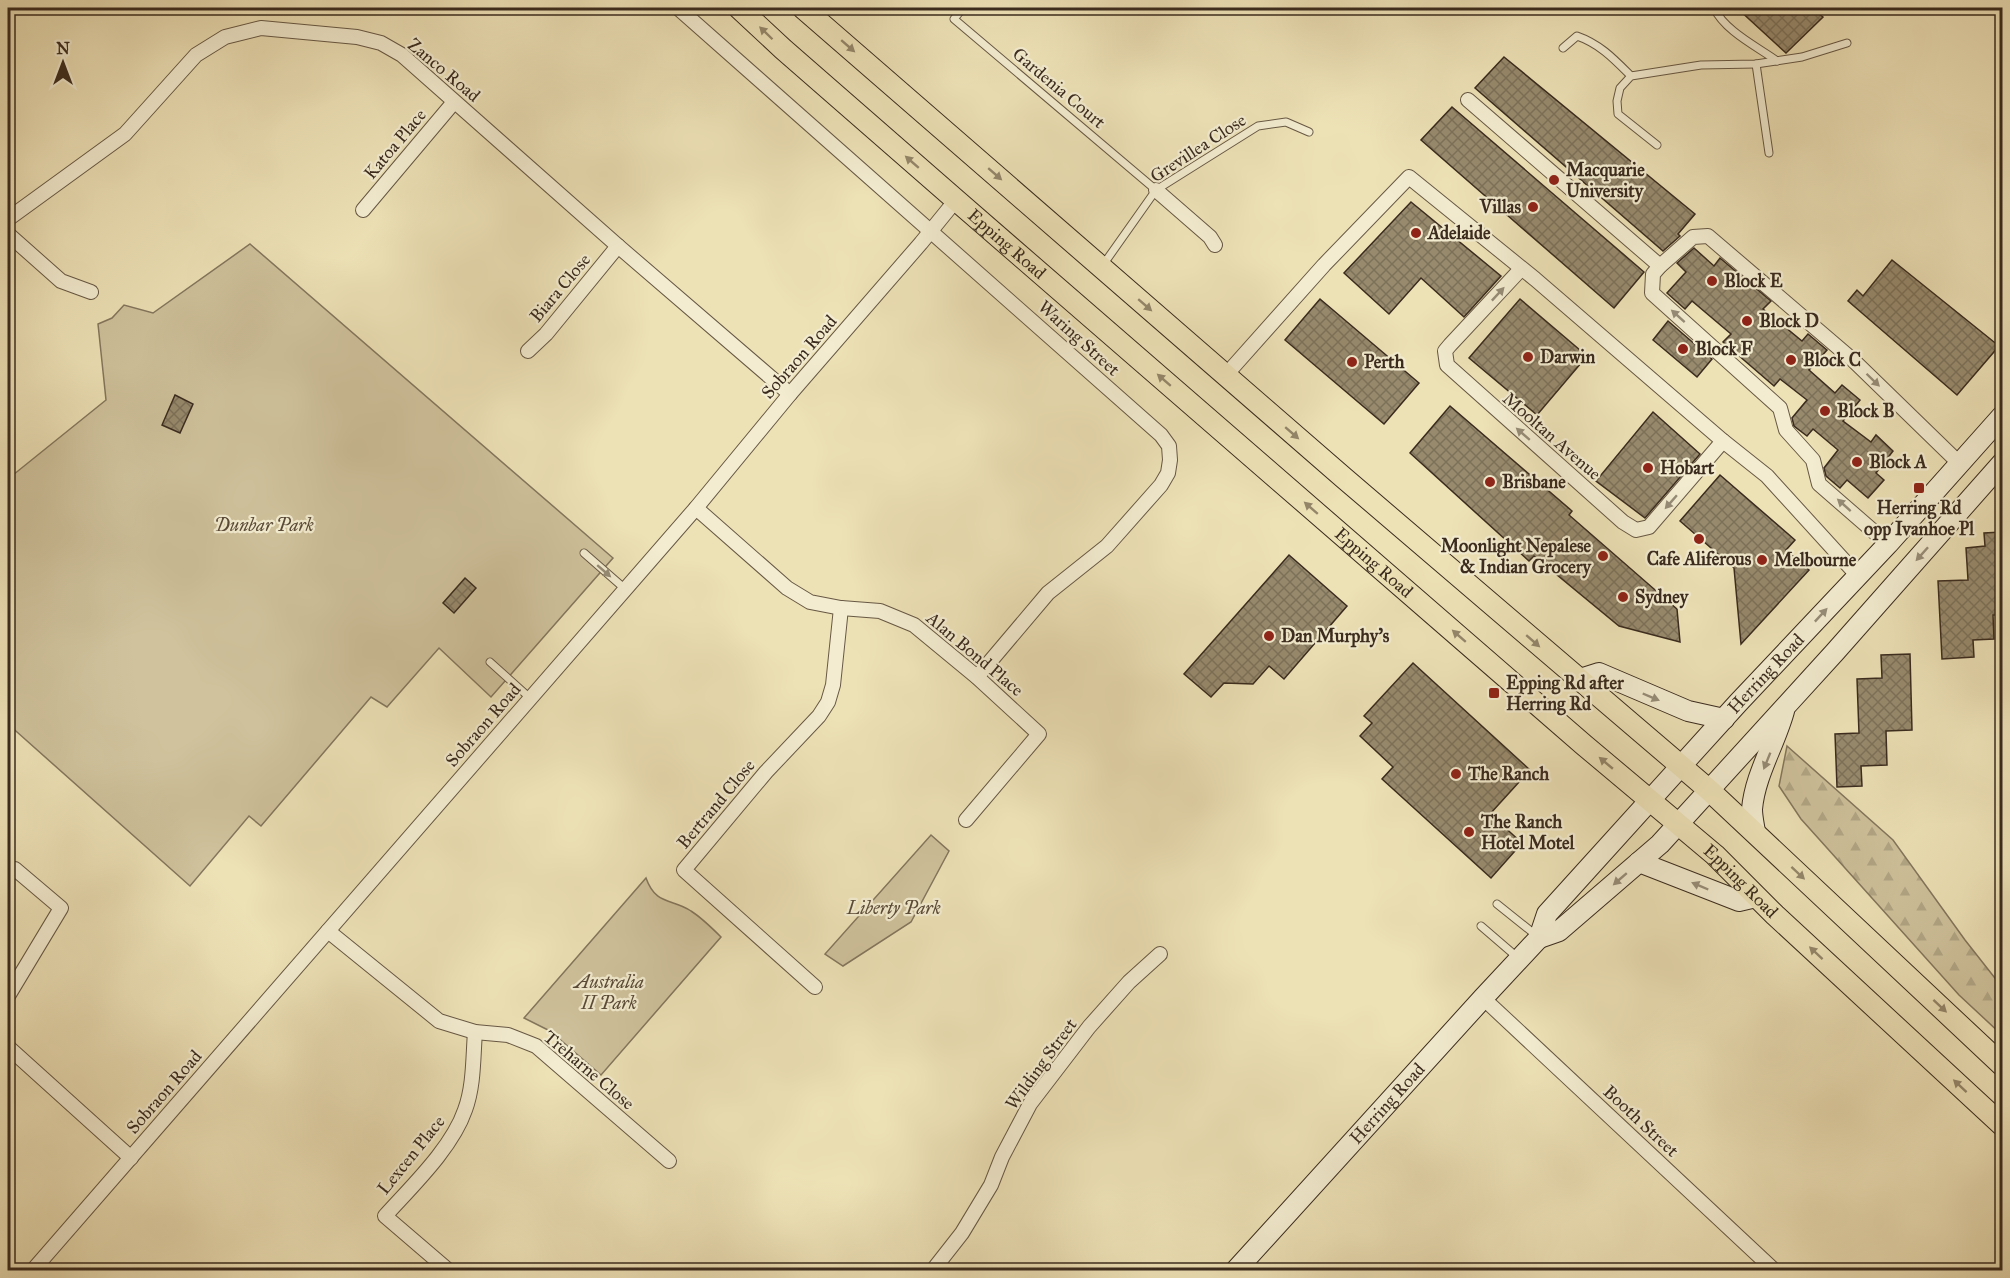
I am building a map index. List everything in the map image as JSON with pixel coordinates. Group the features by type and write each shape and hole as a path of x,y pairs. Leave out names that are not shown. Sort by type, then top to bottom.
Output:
{"main road":[{"name":"Epping Road","path":"739,8 956,200 1584,745 1715,855 1756,897 2002,1125"},
{"path":"803,8 1225,376 1709,790 2002,1065"},
{"name":"Herring Road","path":"1539,938 1547,914 1724,719 1888,544 2002,416"},
{"name":"Herring Road","path":"1236,1270 1519,958 1539,938 1559,931 1660,844 2002,463"},
{"path":"1578,680 1599,674 1688,711 1724,719"},
{"path":"1755,832 1752,812 1756,788 1779,731 1786,706"},
{"path":"1639,862 1739,901 1756,897"}],"street":[{"name":"Waring Street","path":"678,8 1161,435 1169,446 1168,473 1161,485 1107,546 1048,593 976,677"},
{"name":"Zanco Road","path":"8,219 125,134 196,55 225,37 261,28 357,37 381,43 402,55 790,394"},
{"path":"1468,100 1660,266"},
{"name":"Katoa Place","path":"363,210 454,102"},
{"path":"1225,376 1324,265 1408,177 1767,476 1858,576"},
{"path":"1156,190 1210,237 1215,246"},
{"name":"Sobraon Road","path":"33,1270 624,588 696,508 956,200"},
{"path":"8,234 61,281 91,292"},
{"path":"1888,544 1819,484 1813,460 1786,430 1780,408 1652,292 1653,274 1660,266 1693,237 1708,236 1854,362 1959,463"},
{"name":"Biara Close","path":"528,351 546,333 618,246"},
{"name":"Mooltan Avenue","path":"1521,269 1445,351 1447,365 1623,522 1636,530 1649,527 1723,441"},
{"name":"Alan Bond Place","path":"696,508 787,588 810,602 841,608 880,611 914,625 1039,734 966,820"},
{"name":"Bertrand Close","path":"815,987 684,870 766,772 819,716 828,702 833,685 841,608"},
{"path":"8,996 61,908 15,869"},
{"name":"Treharne Close","path":"328,931 439,1022 475,1032 508,1035 536,1046 669,1161"},
{"name":"Wilding Street","path":"933,1270 962,1233 991,1185 1002,1157 1030,1104 1089,1027 1129,982 1160,954"},
{"name":"Booth Street","path":"1483,998 1774,1270"},
{"name":"Lexcen Place","path":"448,1270 385,1216 456,1134 470,1090 475,1032"},
{"path":"8,1047 131,1158"}],"lane":[{"name":"Gardenia Court","path":"963,8 954,19 1156,190"},
{"path":"1714,8 1726,24 1777,61"},
{"path":"1563,48 1577,36 1586,39 1601,47 1631,76"},
{"path":"1658,145 1618,114 1617,101 1620,88 1631,76 1701,64 1756,64 1777,61 1802,57 1847,44"},
{"path":"1756,64 1769,153"},
{"name":"Grevillea Close","path":"1101,267 1156,190 1258,126 1286,122 1309,132"},
{"path":"584,553 624,588"},
{"path":"489,662 530,698"},
{"path":"1497,904 1539,938"},
{"path":"1481,926 1519,958"}],"green space":[{"name":"Dunbar Park","path":"250,244 613,558 491,697 439,648 387,707 371,697 261,826 249,816 190,886 8,724 8,479 106,400 98,324 112,318 124,305 153,313"},
{"path":"1787,746 1893,840 2002,987 2002,1035 1959,995 1801,819 1779,786"},
{"name":"Liberty Park","path":"931,835 949,851 911,922 843,966 825,954"},
{"name":"Australia II Park","path":"646,878 650,887 660,897 691,911 721,937 601,1075 550,1031 524,1018"}],"building":[{"path":"1737,8 1811,8 1823,17 1786,53"},
{"name":"Villas","path":"1504,57 1695,214 1678,234 1680,236 1663,251 1475,88"},
{"name":"Villas","path":"1452,107 1644,272 1614,308 1421,140"},
{"name":"Adelaide","path":"1411,202 1501,276 1464,317 1421,278 1389,314 1344,273"},
{"path":"1694,248 1714,266 1720,258 1771,301 1763,309 1802,341 1808,334 1827,350 1809,370 1835,393 1842,385 1860,400 1843,421 1871,442 1876,435 1893,451 1876,473 1884,480 1868,498 1847,480 1840,488 1826,476 1824,468 1838,450 1813,429 1807,436 1794,426 1792,418 1807,400 1780,379 1774,386 1723,342 1731,334 1692,301 1685,309 1667,293 1686,272 1677,263"},
{"path":"1892,260 1999,346 1957,395 1848,301 1857,290 1863,296"},
{"name":"Perth","path":"1320,299 1419,383 1384,424 1285,340"},
{"name":"Darwin","path":"1520,299 1587,356 1537,415 1469,358"},
{"name":"Block F","path":"1668,321 1712,359 1697,377 1653,340"},
{"path":"175,395 193,404 180,433 162,425"},
{"path":"1450,406 1572,511 1569,515 1677,609 1680,642 1619,626 1534,556 1529,561 1410,453"},
{"name":"Hobart","path":"1653,412 1700,454 1645,518 1596,481"},
{"name":"Melbourne","path":"1720,475 1795,540 1786,550 1809,570 1741,644 1734,568 1680,521"},
{"path":"2002,532 2002,615 1993,615 1994,639 1973,640 1974,657 1942,659 1938,581 1968,580 1966,548 1985,546 1984,533"},
{"name":"Dan Murphy's","path":"1289,555 1347,606 1284,679 1269,666 1253,684 1224,683 1211,697 1184,674"},
{"path":"465,578 476,588 454,613 443,603"},
{"path":"1910,654 1912,730 1886,731 1887,765 1861,766 1862,786 1837,787 1835,734 1859,733 1857,679 1882,678 1881,655"},
{"name":"The Ranch","path":"1413,663 1530,770 1490,814 1522,843 1491,878 1382,779 1393,767 1360,736 1372,723 1364,716"}],"place":[{"name":"Macquarie University","path":"1554,180"},
{"name":"Villas","path":"1533,207"},
{"name":"Adelaide","path":"1416,233"},
{"name":"Block E","path":"1712,281"},
{"name":"Block D","path":"1747,321"},
{"name":"Block F","path":"1683,349"},
{"name":"Darwin","path":"1528,357"},
{"name":"Block C","path":"1791,360"},
{"name":"Perth","path":"1352,362"},
{"name":"Block B","path":"1825,411"},
{"name":"Block A","path":"1857,462"},
{"name":"Hobart","path":"1648,468"},
{"name":"Brisbane","path":"1490,482"},
{"name":"Herring Rd opp Ivanhoe Pl","path":"1919,488"},
{"name":"Cafe Aliferous","path":"1699,539"},
{"name":"Moonlight Nepalese & Indian Grocery","path":"1603,556"},
{"name":"Melbourne","path":"1762,560"},
{"name":"Sydney","path":"1623,597"},
{"name":"Dan Murphy's","path":"1269,636"},
{"name":"Epping Rd after Herring Rd","path":"1494,693"},
{"name":"The Ranch","path":"1456,774"},
{"name":"The Ranch Hotel Motel","path":"1469,832"}]}
